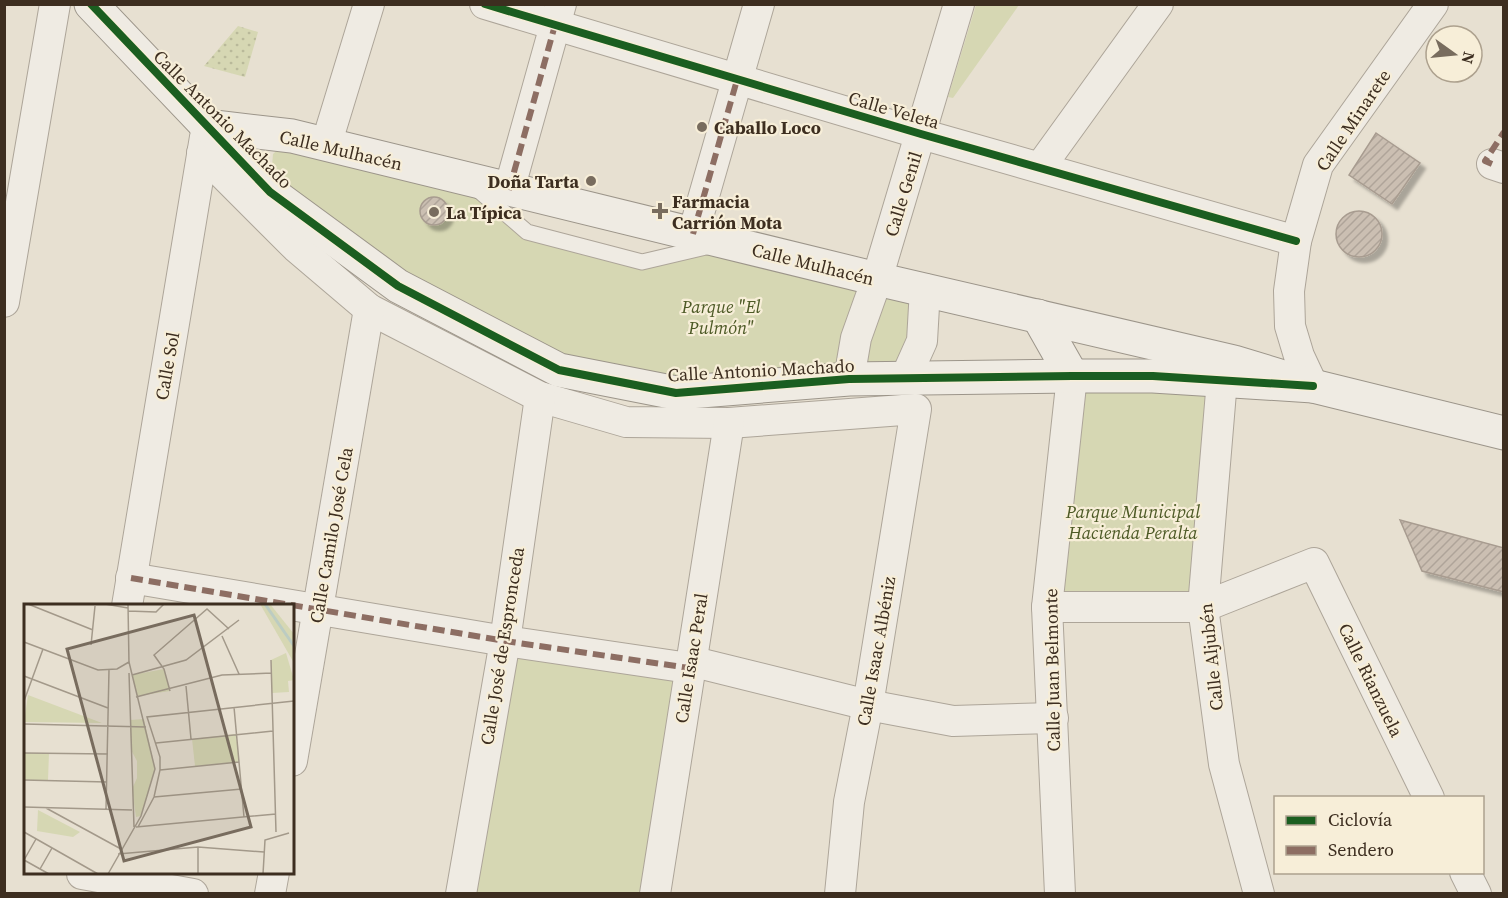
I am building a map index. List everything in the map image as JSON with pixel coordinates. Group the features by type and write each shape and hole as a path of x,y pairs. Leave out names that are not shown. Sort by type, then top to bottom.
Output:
{"street":[{"path":"4,302 55,4"},
{"name":"Calle Antonio Machado","path":"91,4 297,247 369,309 540,397 626,422 729,423 905,379 1152,376 1313,386"},
{"path":"326,145 369,4"},
{"name":"Calle Veleta","path":"485,4 558,15 737,80 1296,241"},
{"path":"693,234 759,4"},
{"name":"Calle Genil","path":"861,390 856,338 877,279 959,4"},
{"path":"1041,166 1158,4"},
{"name":"Calle Minarete","path":"1313,386 1299,356 1290,326 1289,291 1296,241 1318,165 1433,4"},
{"path":"509,190 558,15"},
{"path":"270,192 273,154 292,136"},
{"name":"Calle Mulhacén","path":"204,140 292,136 877,279 1234,362 1313,386"},
{"name":"Calle Antonio Machado","path":"204,140 270,192 398,286 559,370 676,393 861,390 916,409"},
{"name":"Calle Sol","path":"129,592 204,140"},
{"path":"905,379 922,341 925,289"},
{"name":"Calle Camilo José Cela","path":"294,749 369,309"},
{"path":"1038,316 1071,376"},
{"name":"Calle Juan Belmonte","path":"1060,894 1047,607 1071,376"},
{"name":"Calle Aljubén","path":"1222,380 1203,607 1224,764 1260,894"},
{"path":"1313,386 1503,433"},
{"name":"Calle José de Espronceda","path":"461,894 505,641 540,397"},
{"name":"Calle Isaac Albéniz","path":"840,894 849,802 868,705 916,409"},
{"name":"Calle Isaac Peral","path":"655,894 729,423"},
{"name":"Calle Rianzuela","path":"1203,607 1314,563 1427,796"},
{"path":"129,592 262,604"},
{"path":"294,607 505,641 690,665 868,705 953,721 1053,718"},
{"path":"1047,607 1203,607"},
{"path":"270,894 274,874"},
{"path":"1466,874 1476,894"},
{"path":"81,880 193,894"}],"lane":[{"path":"466,179 527,232 642,262 724,242"}],"green space":[{"path":"976,5 1019,5 953,98 948,97"},
{"path":"238,26 258,32 245,77 204,66"},
{"name":"Parque \"El Pulmón\"","path":"292,136 466,179 527,232 641,262 724,242 925,289 905,379 676,393 559,370 270,192 273,154"},
{"name":"Parque Municipal Hacienda Peralta","path":"1072,376 1222,380 1203,607 1047,607"},
{"path":"505,641 689,668 655,893 461,894"}],"building":[{"path":"1376,133 1420,163 1392,204 1349,175"},
{"name":"La Típica","path":"434,197 444,201 448,211 444,221 434,225 424,221 420,211 424,201"},
{"path":"1359,211 1375,218 1382,234 1375,250 1359,257 1343,250 1336,234 1343,218"},
{"path":"1400,520 1504,548 1504,592 1422,571"}],"marked path":[{"path":"509,190 555,25"},
{"path":"693,234 737,80"},
{"path":"1492,164 1485,161 1504,132"},
{"path":"131,578 285,604"},
{"path":"294,605 505,641 689,668"}],"cycle path":[{"path":"91,4 270,192 398,286 559,370 676,393 849,379 1072,376 1153,376 1313,386"},
{"path":"485,4 921,134 1296,241"}],"place":[{"name":"Caballo Loco","path":"702,127"},
{"name":"Doña Tarta","path":"591,181"},
{"name":"Farmacia Carrión Mota","path":"660,211"},
{"name":"La Típica","path":"434,212"}]}
